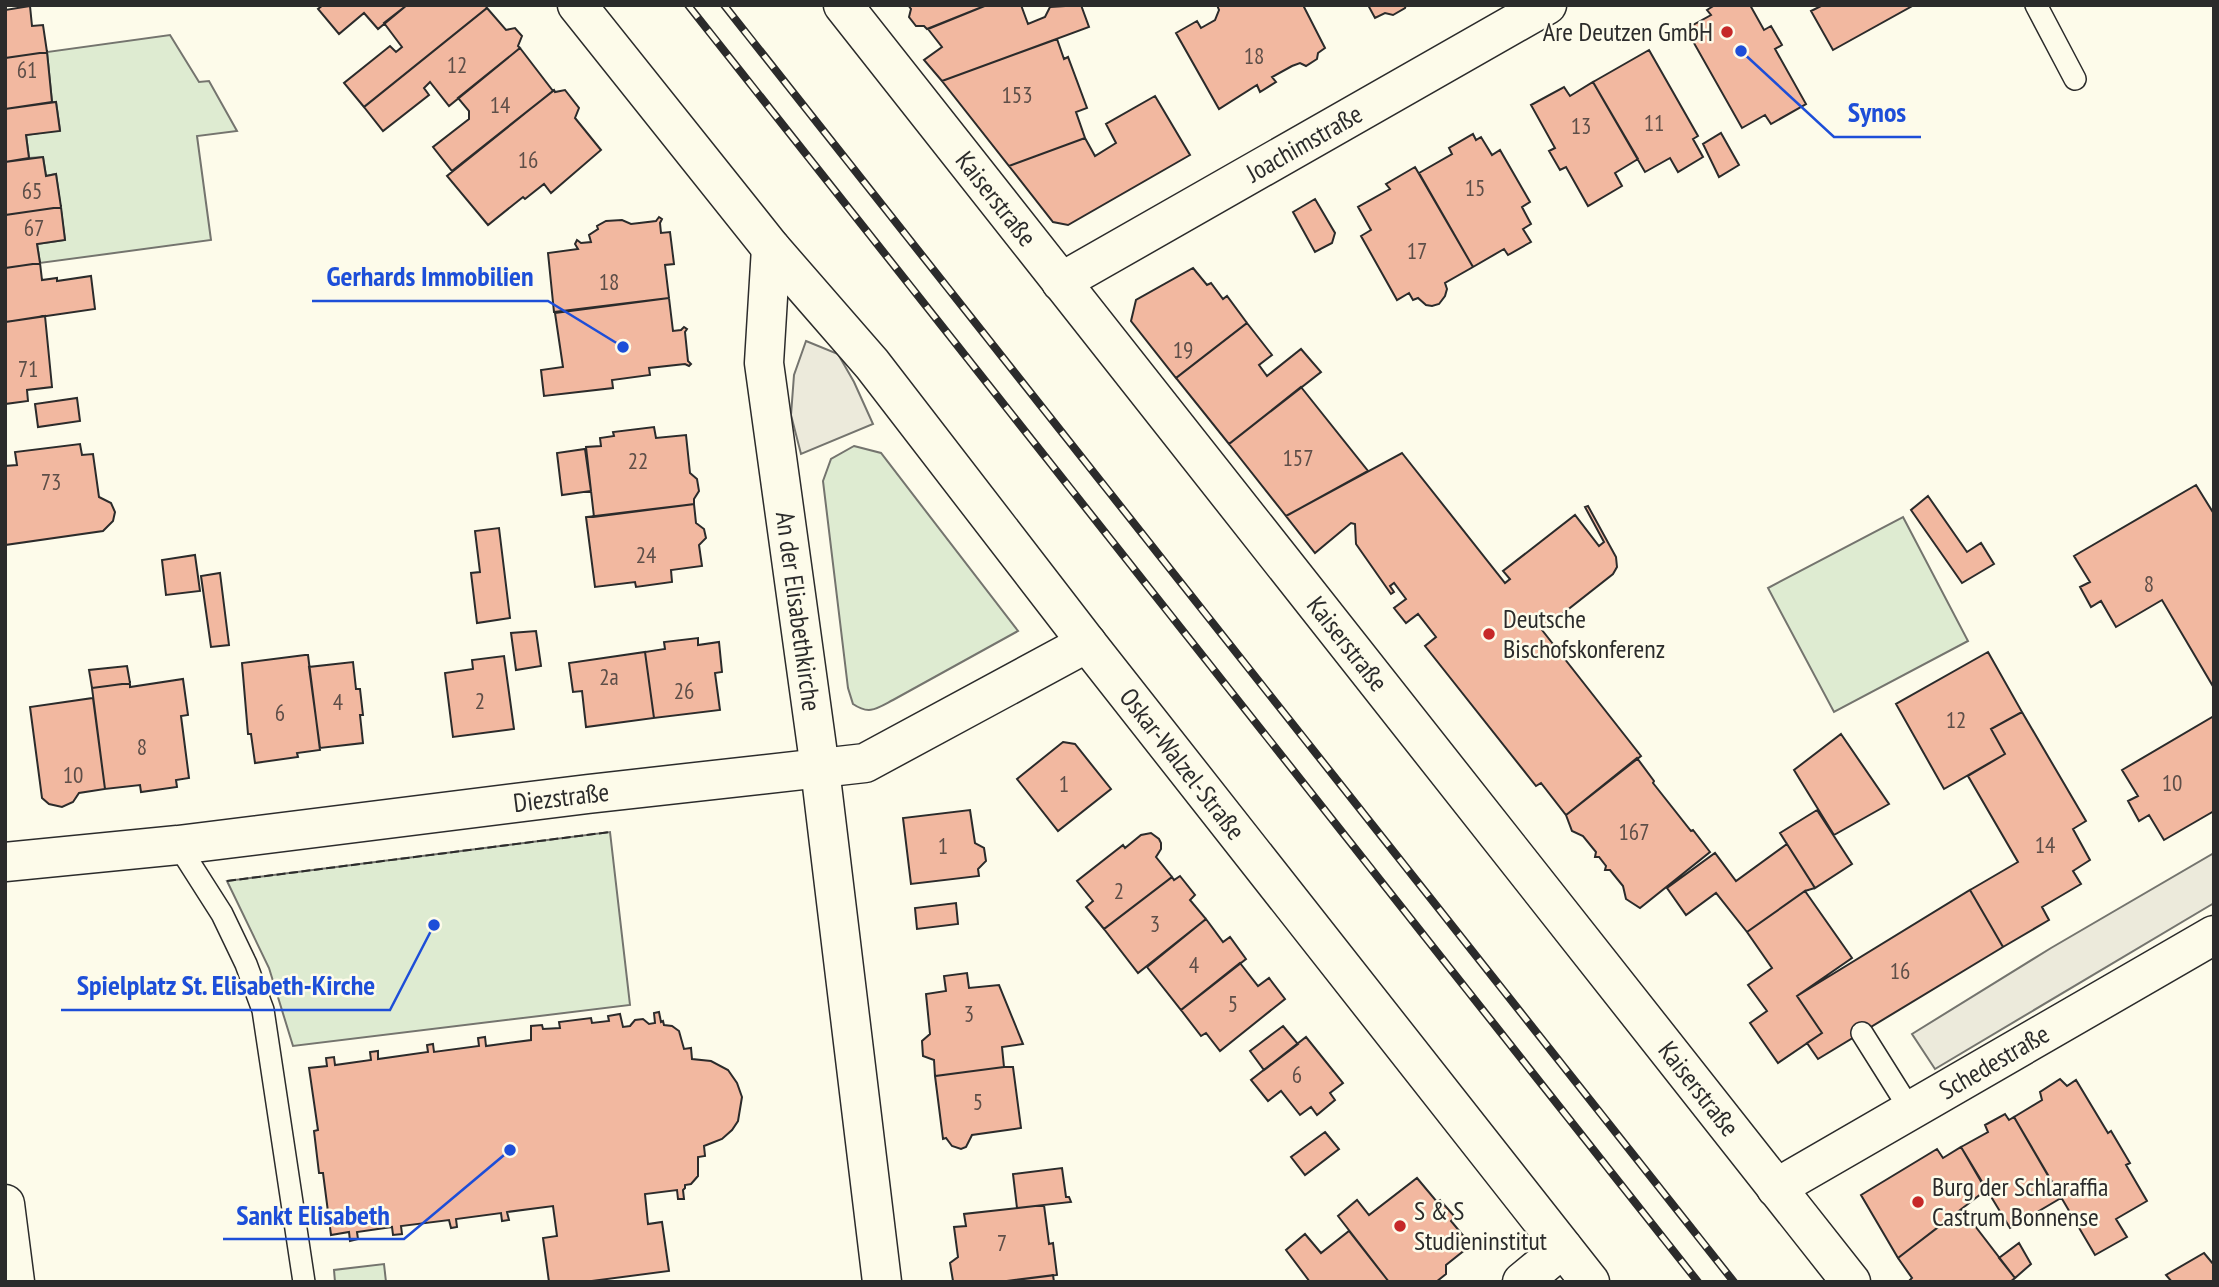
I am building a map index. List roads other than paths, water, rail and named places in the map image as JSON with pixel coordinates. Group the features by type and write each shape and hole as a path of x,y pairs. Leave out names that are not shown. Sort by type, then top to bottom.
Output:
{"street":[{"path":"577,5 771,248"},
{"name":"Kaiserstraße","path":"843,5 1851,1282"},
{"name":"Joachimstraße","path":"1061,282 1547,5"},
{"name":"Oskar-Walzel-Straße","path":"771,248 872,365 1087,643 1590,1282"},
{"name":"An der Elisabethkirche","path":"771,248 764,363 820,769 882,1282"},
{"name":"Diezstraße","path":"5,862 178,845 574,795 865,763 1087,643"},
{"name":"Schedestraße","path":"1787,1202 1911,1111 2214,935"},
{"path":"5,1204 15,1282"},
{"path":"1521,1282 1563,1248"}],"lane":[{"path":"2036,5 2075,79"},
{"path":"178,845 222,914 246,964 263,1010 304,1282"},
{"path":"1862,1032 1911,1111"}],"railway":[{"path":"688,5 1698,1282"},
{"path":"724,5 1734,1282"}],"place":[{"name":"Are Deutzen GmbH","path":"1727,32"},
{"name":"Synos","path":"1741,51"},
{"name":"Gerhards Immobilien","path":"623,347"},
{"name":"Deutsche Bischofskonferenz","path":"1489,634"},
{"name":"Spielplatz St. Elisabeth-Kirche","path":"434,925"},
{"name":"Sankt Elisabeth","path":"510,1150"},
{"name":"Burg der Schlaraffia Castrum Bonnense","path":"1918,1202"},
{"name":"S & S Studieninstitut","path":"1400,1226"}]}
